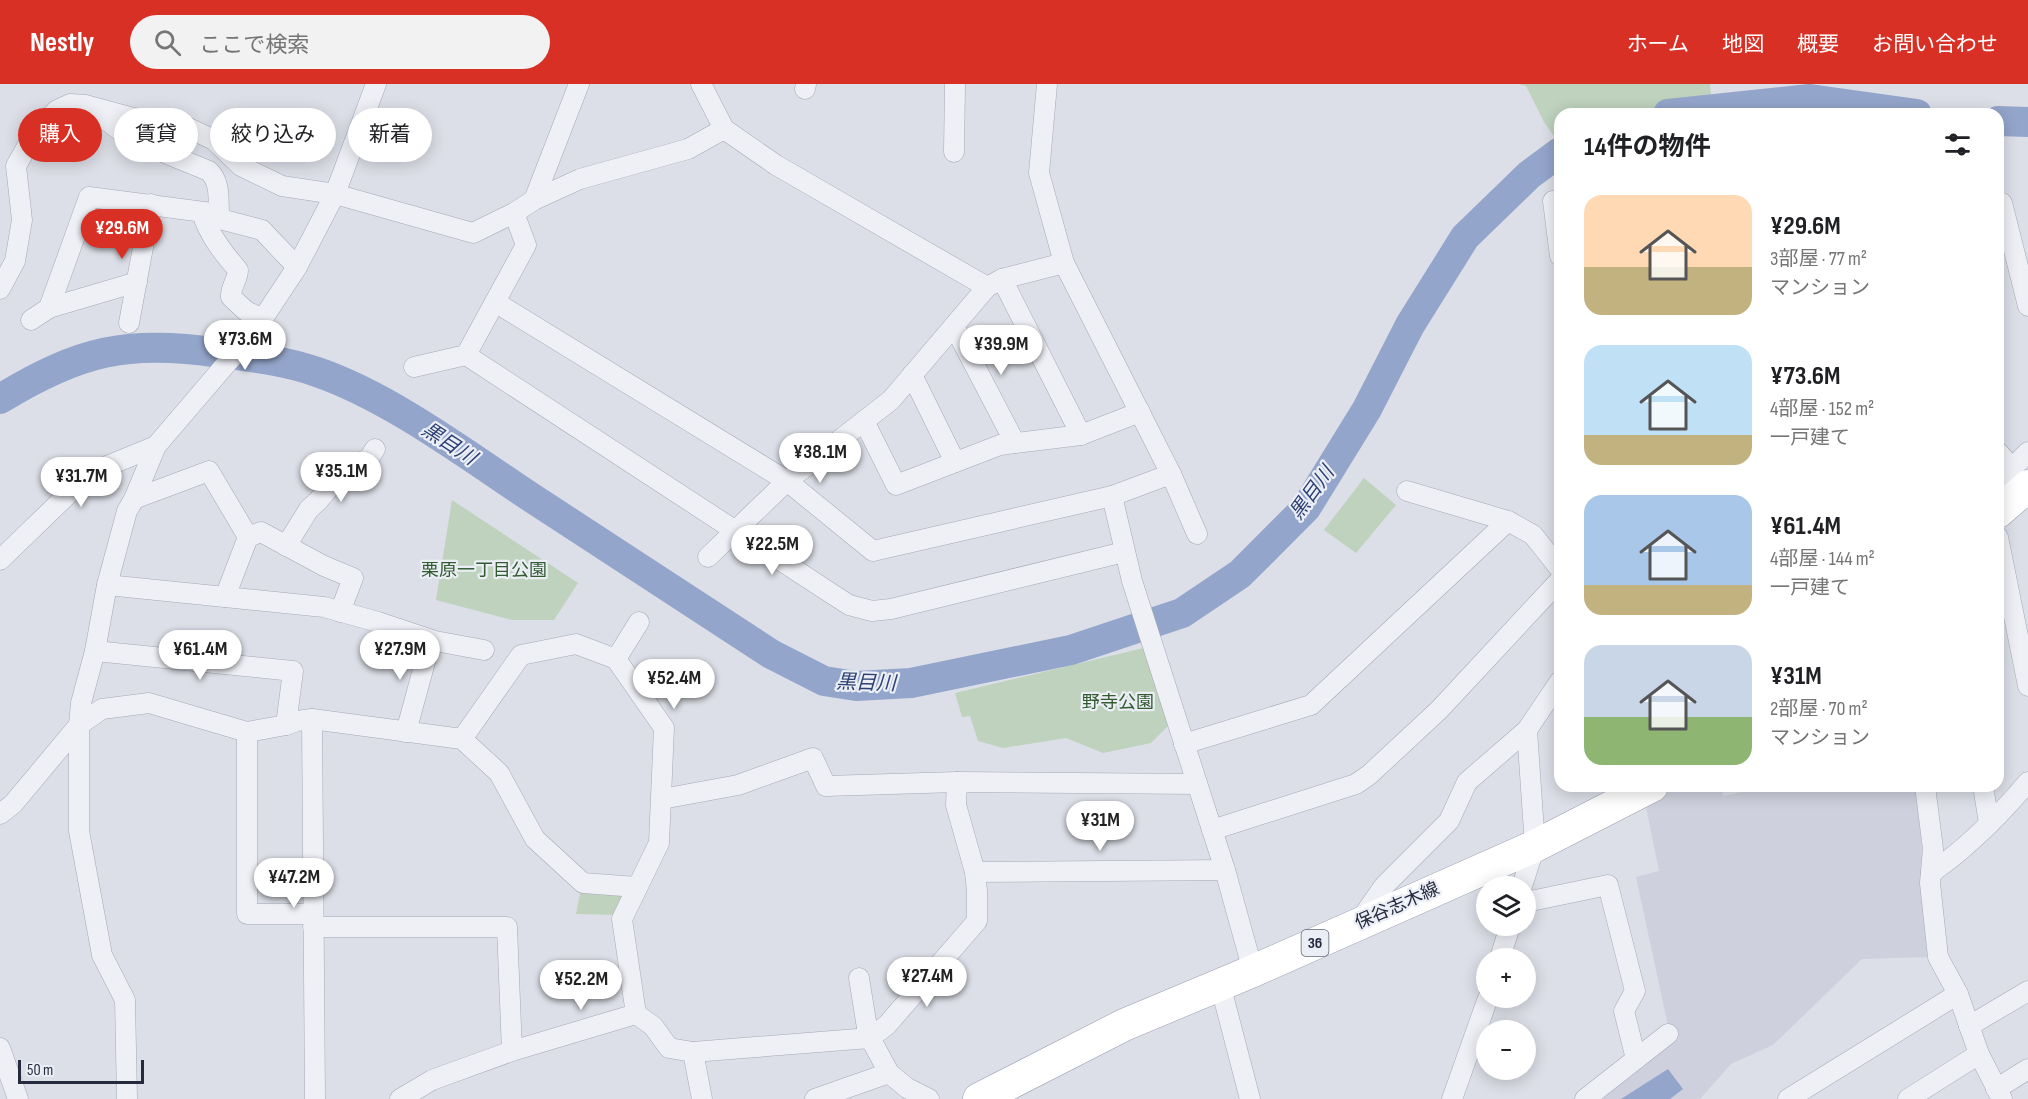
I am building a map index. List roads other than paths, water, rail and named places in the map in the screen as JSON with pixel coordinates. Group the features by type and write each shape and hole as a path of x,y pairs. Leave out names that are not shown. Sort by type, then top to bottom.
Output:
{"main road":[{"name":"保谷志木線","path":"990,1096 1124,1025 1253,971 1534,846 1640,792"}],"street":[{"path":"127,1099 125,1000 102,955 79,831 81,704 95,651 107,585 127,511 156,446 260,324 297,267 335,194 376,84"},
{"path":"534,200 579,84"},
{"path":"701,84 724,129 776,165 995,283 1082,435"},
{"path":"954,152 955,84"},
{"path":"1047,84 1040,173 1064,263 1171,474 1197,534"},
{"path":"0,289 15,261 22,220 8,163 29,143 57,110 70,104 85,105 133,118 176,122 214,140 241,166 282,186 335,194 474,233 534,200 580,179 688,149 724,129"},
{"path":"105,111 106,120 131,139 209,171 218,184 206,226 221,251 238,270 238,276 230,292 231,297 260,324"},
{"path":"49,308 89,197 211,214 224,220 262,230 297,267"},
{"path":"1553,201 1554,209"},
{"path":"129,323 151,204"},
{"path":"466,355 526,245 514,213"},
{"path":"2004,214 2028,306"},
{"path":"708,557 787,481 891,400 954,326 995,283 1064,263"},
{"path":"31,320 49,308 137,282"},
{"path":"495,302 787,481 873,551 1112,496 1171,474"},
{"path":"954,326 1015,443"},
{"path":"414,367 466,355 849,605 872,611 891,609 1124,552"},
{"path":"912,375 955,462"},
{"path":"864,421 896,484 1000,445 1082,435 1140,412"},
{"path":"0,560 90,473 156,446"},
{"path":"286,546 309,509 334,482 370,457 375,449"},
{"path":"2014,490 2028,452"},
{"path":"2004,466 2014,490"},
{"path":"134,499 209,471 248,537"},
{"path":"1407,492 1508,521 1533,535 1554,561"},
{"path":"1112,496 1132,581 1225,870 1253,971"},
{"path":"1184,744 1311,705 1508,521"},
{"path":"225,597 248,537 261,531 324,566 353,578 340,612"},
{"path":"2004,567 2028,686"},
{"path":"107,585 324,608 378,622 431,640 484,650"},
{"path":"1212,830 1356,784 1369,775 1439,710 1554,586"},
{"path":"616,659 639,622"},
{"path":"406,732 431,640"},
{"path":"462,740 521,655 576,644 616,659 664,728 659,843 622,919 636,1014 653,1026 669,1048 693,1052 870,1038 887,1025 976,921 975,872 956,805 957,782"},
{"path":"95,651 293,671 286,725"},
{"path":"1358,924 1384,886 1449,822 1467,782 1527,730 1554,690"},
{"path":"0,814 13,804 79,725 102,709 149,703 247,732 312,719 462,740 499,773 535,839 583,883 637,887"},
{"path":"312,719 315,1099"},
{"path":"1525,876 1534,846 1527,730"},
{"path":"247,732 247,914 313,921 507,927 512,1051"},
{"path":"662,799 738,785 813,758 826,786 957,782 1197,784"},
{"path":"1931,873 1946,863 1989,823 2028,782"},
{"path":"1926,792 1933,849 1930,883 1938,957 1959,994 1979,1054 1999,1094 2028,1070"},
{"path":"1984,792 1989,823"},
{"path":"975,872 1225,870"},
{"path":"1536,900 1608,885 1635,991 1624,1011 1636,1059"},
{"path":"859,978 867,1034 889,1073 907,1088 929,1099"},
{"path":"1220,984 1250,1099"},
{"path":"1969,1026 2028,990"},
{"path":"1788,1099 1959,994"},
{"path":"1452,1099 1484,1008"},
{"path":"400,1099 432,1080 512,1051 636,1014"},
{"path":"1585,1099 1668,1034"},
{"path":"0,1048 18,1099"},
{"path":"693,1052 702,1099"},
{"path":"1908,1099 1979,1054"},
{"path":"815,1099 889,1073"}],"water":[{"path":"1668,1069 1683,1089 1670,1099 1621,1099"}],"waterway":[{"name":"黒目川","path":"1725,108 1810,99 1874,108"},
{"name":"黒目川","path":"2004,121 2028,122"},
{"name":"黒目川","path":"0,399 54,370 105,353 130,349 187,349 269,360 305,368 372,396 428,428 771,654 824,681 856,686 911,683 1071,650 1182,613 1240,574 1306,508 1367,409 1410,325 1465,237 1529,175 1554,156"}],"park label":[{"name":"栗原一丁目公園","path":"484,570"},
{"name":"野寺公園","path":"1118,702"}]}
